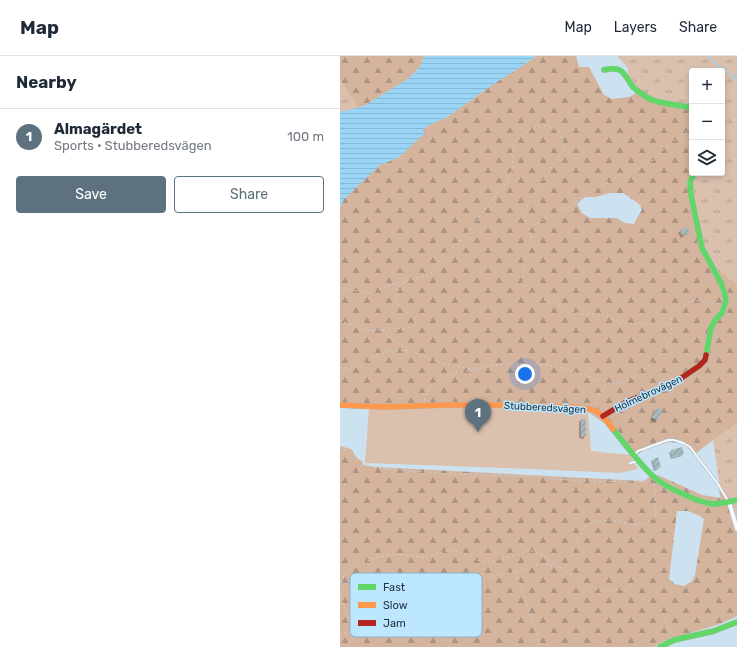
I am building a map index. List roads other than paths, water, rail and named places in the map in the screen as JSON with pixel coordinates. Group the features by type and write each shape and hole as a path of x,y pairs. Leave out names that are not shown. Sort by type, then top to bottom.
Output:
{"street":[{"path":"604,70 614,68 623,72 635,88 654,101 663,104 689,108"},
{"name":"Holmebrovägen","path":"603,416 626,402 674,383 699,366 705,360 711,328 715,320 722,313 726,301 721,283 702,248 691,195 690,182 693,176"},
{"name":"Stubberedsvägen","path":"340,405 385,407 488,405 574,407 594,410 603,416 638,460 656,478 684,495 711,504 720,504 737,500"},
{"path":"729,502 737,529"},
{"path":"660,647 666,643 717,630 737,622"}],"lane":[{"path":"634,455 638,451 668,440 683,443 690,447 718,484 729,502"},
{"path":"630,463 638,460"}],"water":[{"path":"424,56 536,56 447,117 429,125 423,130 425,133 399,157 380,165 344,199 340,207 340,112 364,106 408,79 421,66"}],"waterway":[{"path":"708,56 737,80"}],"place":[{"name":"Almagärdet","path":"478,432"}]}
